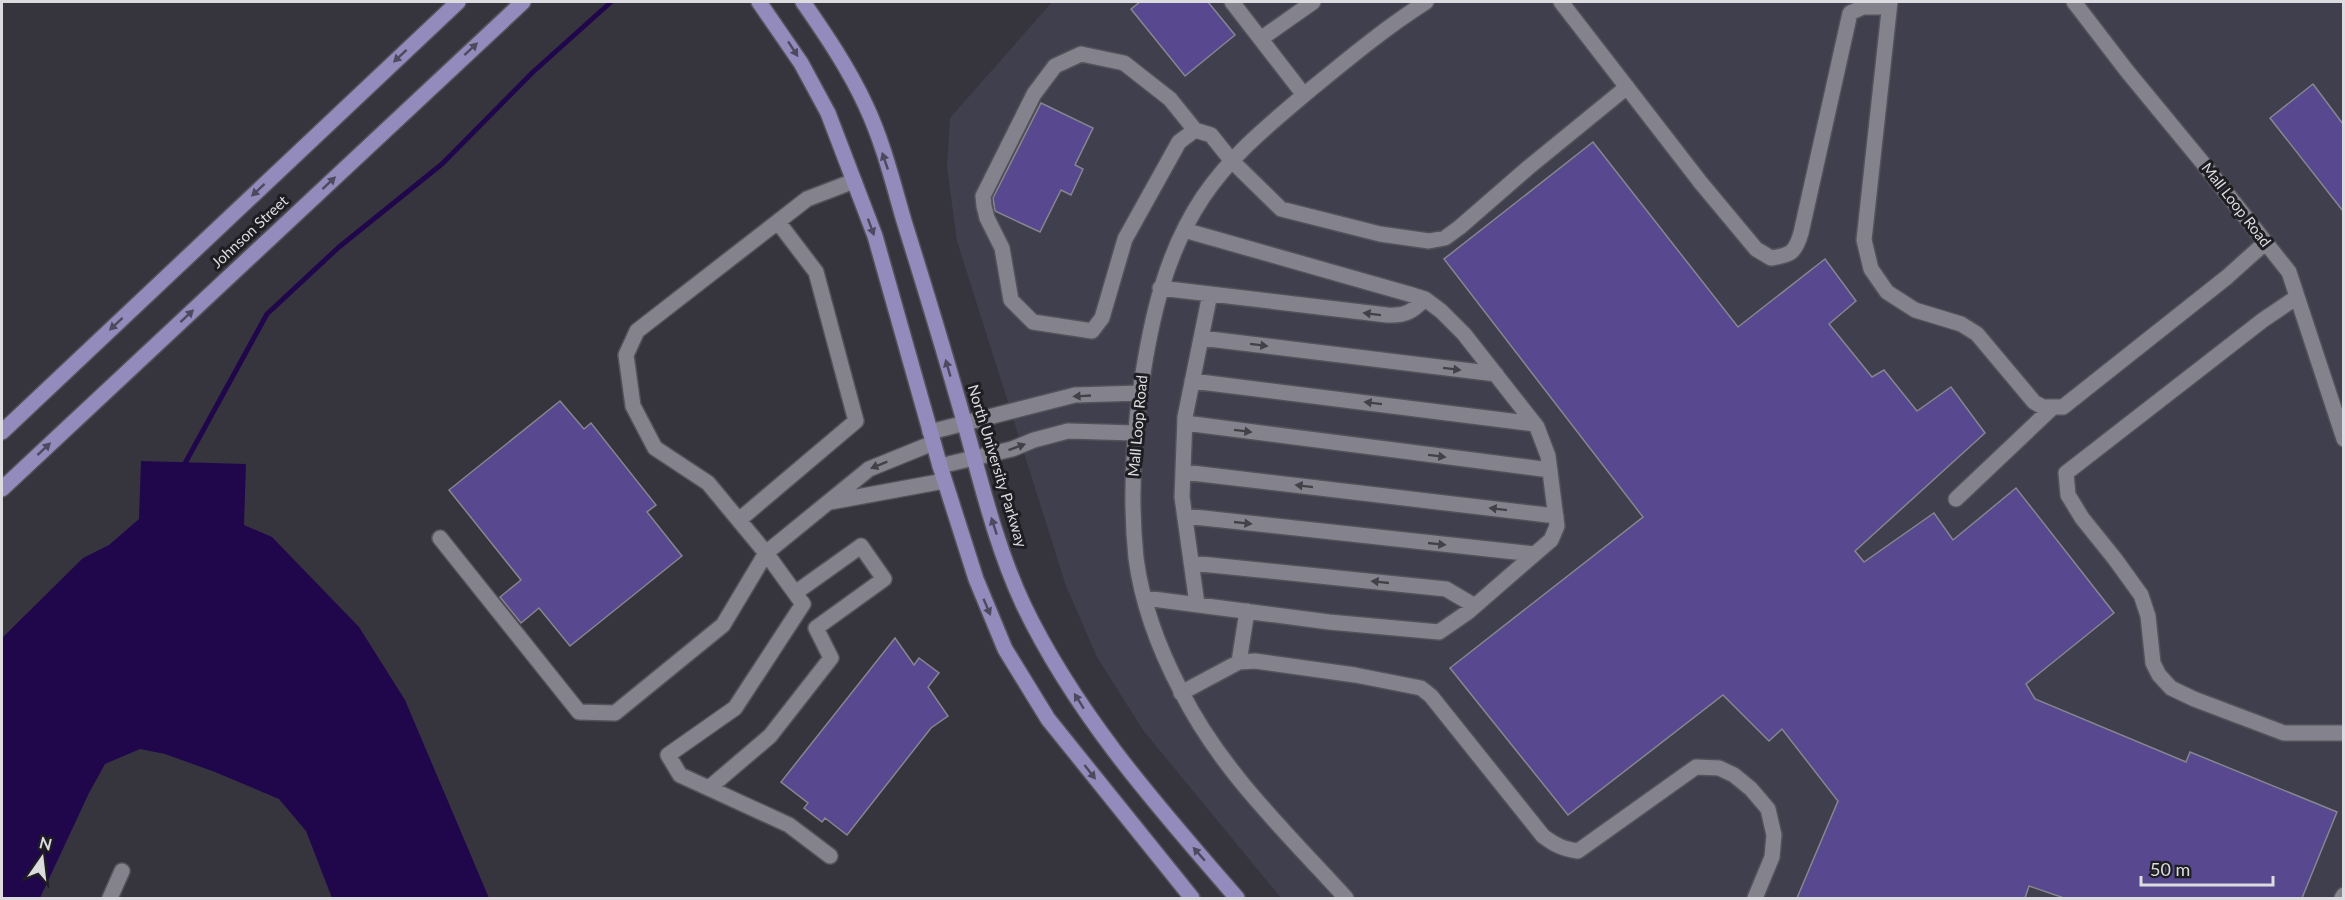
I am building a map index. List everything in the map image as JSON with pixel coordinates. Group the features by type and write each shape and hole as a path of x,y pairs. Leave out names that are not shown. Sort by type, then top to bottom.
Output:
{"main road":[{"name":"Johnson Street","path":"2,432 458,2"},
{"name":"Johnson Street","path":"2,489 523,2"},
{"path":"759,2 801,63 828,113 854,181 874,236 942,473 976,579 1005,649 1048,718 1192,898"},
{"name":"North University Parkway","path":"803,2 838,53 867,106 890,175 997,536 1023,603 1057,667 1096,729 1237,898"}],"street":[{"path":"1232,2 1304,95"},
{"path":"1262,38 1313,2"},
{"name":"Mall Loop Road","path":"1346,898 1243,784 1214,746 1181,693 1156,636 1137,559 1134,521 1135,433 1148,336 1160,288 1184,230 1203,198 1231,160 1269,124 1386,28 1426,2"},
{"path":"1561,2 1701,183 1756,249 1771,258 1788,255 1797,245 1802,233 1850,13 1863,8 1889,4 1864,240 1871,269 1887,292 1899,302 1916,310 1961,324 1977,334 2034,402 2043,407 2063,407 2227,277 2266,242"},
{"name":"Mall Loop Road","path":"2074,2 2289,272 2343,439"},
{"path":"1196,130 1179,142 1125,238 1102,318 1092,331 1033,322 1011,300 1002,248 987,218 983,196 1034,94 1055,66 1081,54 1124,63 1170,99 1196,130 1211,135 1231,160 1281,209 1380,234 1429,241 1445,238 1460,227 1627,87"},
{"path":"709,788 770,736 831,658 799,598 766,553 708,483 655,448 633,406 626,355 637,331 807,199 854,181"},
{"path":"739,520 856,422 816,272 778,222"},
{"path":"1145,598 1329,622 1439,632 1475,606 1551,540 1557,526 1550,470 1542,436 1464,334 1441,310 1425,299 1184,230"},
{"path":"1160,288 1400,316 1412,313 1425,299"},
{"path":"1197,604 1182,497 1185,423 1210,294"},
{"path":"2297,297 2262,320 2066,473 2068,495 2082,519 2104,544 2141,595 2148,615 2153,663 2159,675 2171,688 2284,733 2343,733"},
{"path":"1201,338 1496,374"},
{"path":"1192,381 1535,424"},
{"path":"440,538 579,712 615,713 723,625 766,553 869,469 964,424 1074,395 1140,393"},
{"path":"1956,499 2052,408"},
{"path":"1185,423 1550,470"},
{"path":"827,503 942,473 973,458 1012,449 1034,440 1068,431 1135,433"},
{"path":"1183,471 1556,516"},
{"path":"1185,516 1534,554"},
{"path":"816,628 884,579 861,546 799,598 735,708 668,755 680,775 789,825 830,856"},
{"path":"1191,563 1446,589 1475,606"},
{"path":"1239,662 1247,611"},
{"path":"1181,693 1239,662 1255,660 1290,664 1421,688 1431,696 1543,836 1556,846 1578,851 1696,767 1719,768 1734,775 1752,789 1768,809 1774,835 1772,857 1755,898"},
{"path":"110,898 122,871"}],"shaded area":[{"path":"1052,2 2343,2 2343,898 1281,898 1143,730 1097,657 1066,586 957,241 947,167 950,118"},
{"path":"141,461 246,464 244,525 272,537 359,627 405,700 489,898 332,898 306,831 279,799 165,754 140,749 105,764 40,898 2,898 2,638 83,558 109,545 139,519"}],"building":[{"path":"1140,2 1208,2 1235,35 1185,76 1131,9"},
{"path":"2313,84 2343,124 2343,211 2270,118"},
{"path":"1041,103 1093,128 1075,165 1083,169 1071,195 1061,190 1040,232 995,211 993,198"},
{"path":"1593,142 1738,327 1825,259 1856,301 1829,324 1872,377 1884,370 1917,411 1951,387 1985,433 1855,551 1864,562 1934,513 1953,540 2016,488 2114,613 2026,684 2035,699 2186,762 2190,752 2337,812 2302,898 2064,898 2029,886 2025,898 1797,898 1838,801 1782,729 1769,741 1723,695 1568,815 1450,668 1643,517 1444,259"},
{"path":"560,401 584,429 591,423 656,505 647,512 682,556 570,646 539,608 521,623 500,597 521,580 449,490"},
{"path":"895,638 914,665 919,658 939,673 928,687 948,716 931,728 847,835 825,818 822,822 804,808 808,803 781,782"}],"waterway":[{"path":"183,467 267,314 339,247 442,164 533,72 611,2"}]}
